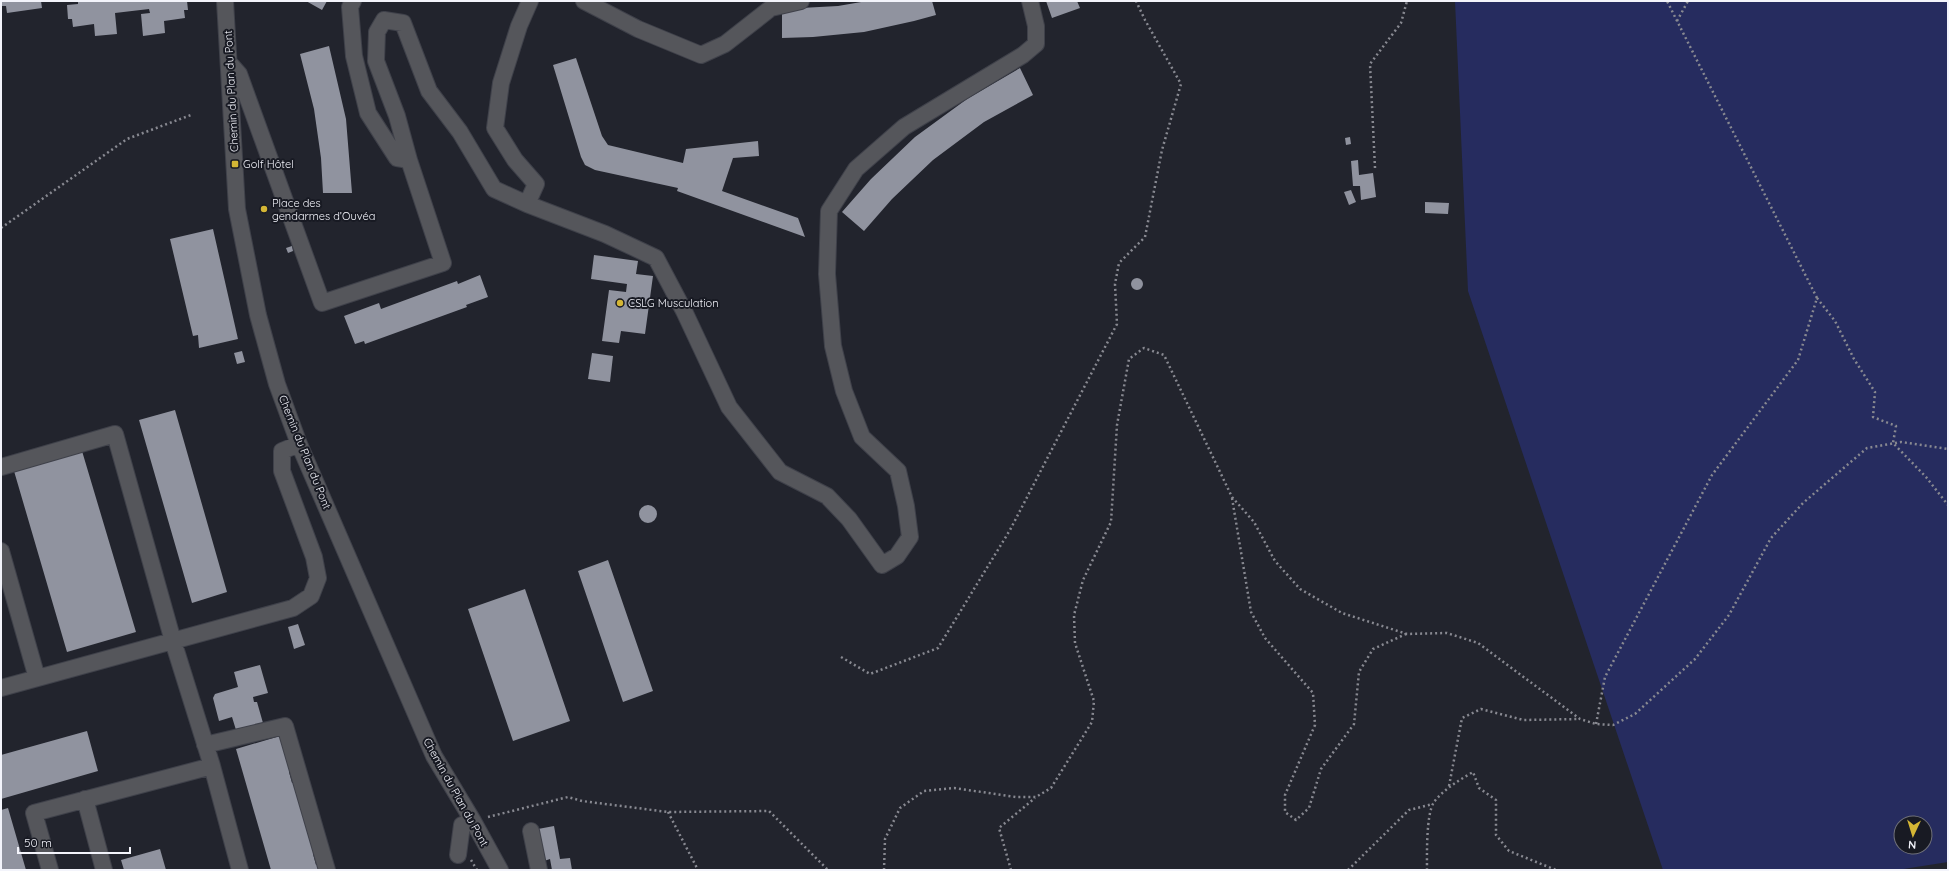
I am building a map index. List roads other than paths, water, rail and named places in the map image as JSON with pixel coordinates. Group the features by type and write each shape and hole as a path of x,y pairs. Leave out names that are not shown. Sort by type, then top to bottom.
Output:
{"street":[{"name":"Chemin du Plan du Pont","path":"225,1 230,64 237,209 258,315 277,384 299,444 434,756 500,870"},
{"path":"353,1 350,7 354,56 368,113 397,158 409,160"},
{"path":"527,204 536,184 515,160 495,128 501,83 519,26 530,1"},
{"path":"584,1 638,29 701,55 725,44 771,8 800,1"},
{"path":"230,64 239,74 286,208 322,303 443,264 409,160 397,116 376,61 377,32 384,20 403,23 429,90 460,132 494,189 527,204 605,234 656,258 684,311 729,407 780,472 827,496 849,519 882,565 897,556 910,537 906,506 898,471 862,436 844,391 833,346 831,331 827,274 829,211 856,169 904,127 1023,55 1036,44 1036,26 1030,1"},
{"path":"1,468 115,434 173,641 206,745 240,870"},
{"path":"1,688 293,608 311,596 318,578 314,557 282,471 282,451 299,444"},
{"path":"1,551 37,678"},
{"path":"206,745 285,726 326,870"},
{"path":"50,870 34,813 212,766"},
{"path":"85,799 104,870"},
{"path":"458,855 462,825 473,821"},
{"path":"531,831 539,870"}],"place":[{"name":"Golf Hôtel","path":"235,164"},
{"name":"Place des gendarmes d’Ouvéa","path":"264,209"},
{"name":"CSLG Musculation","path":"620,303"}]}
